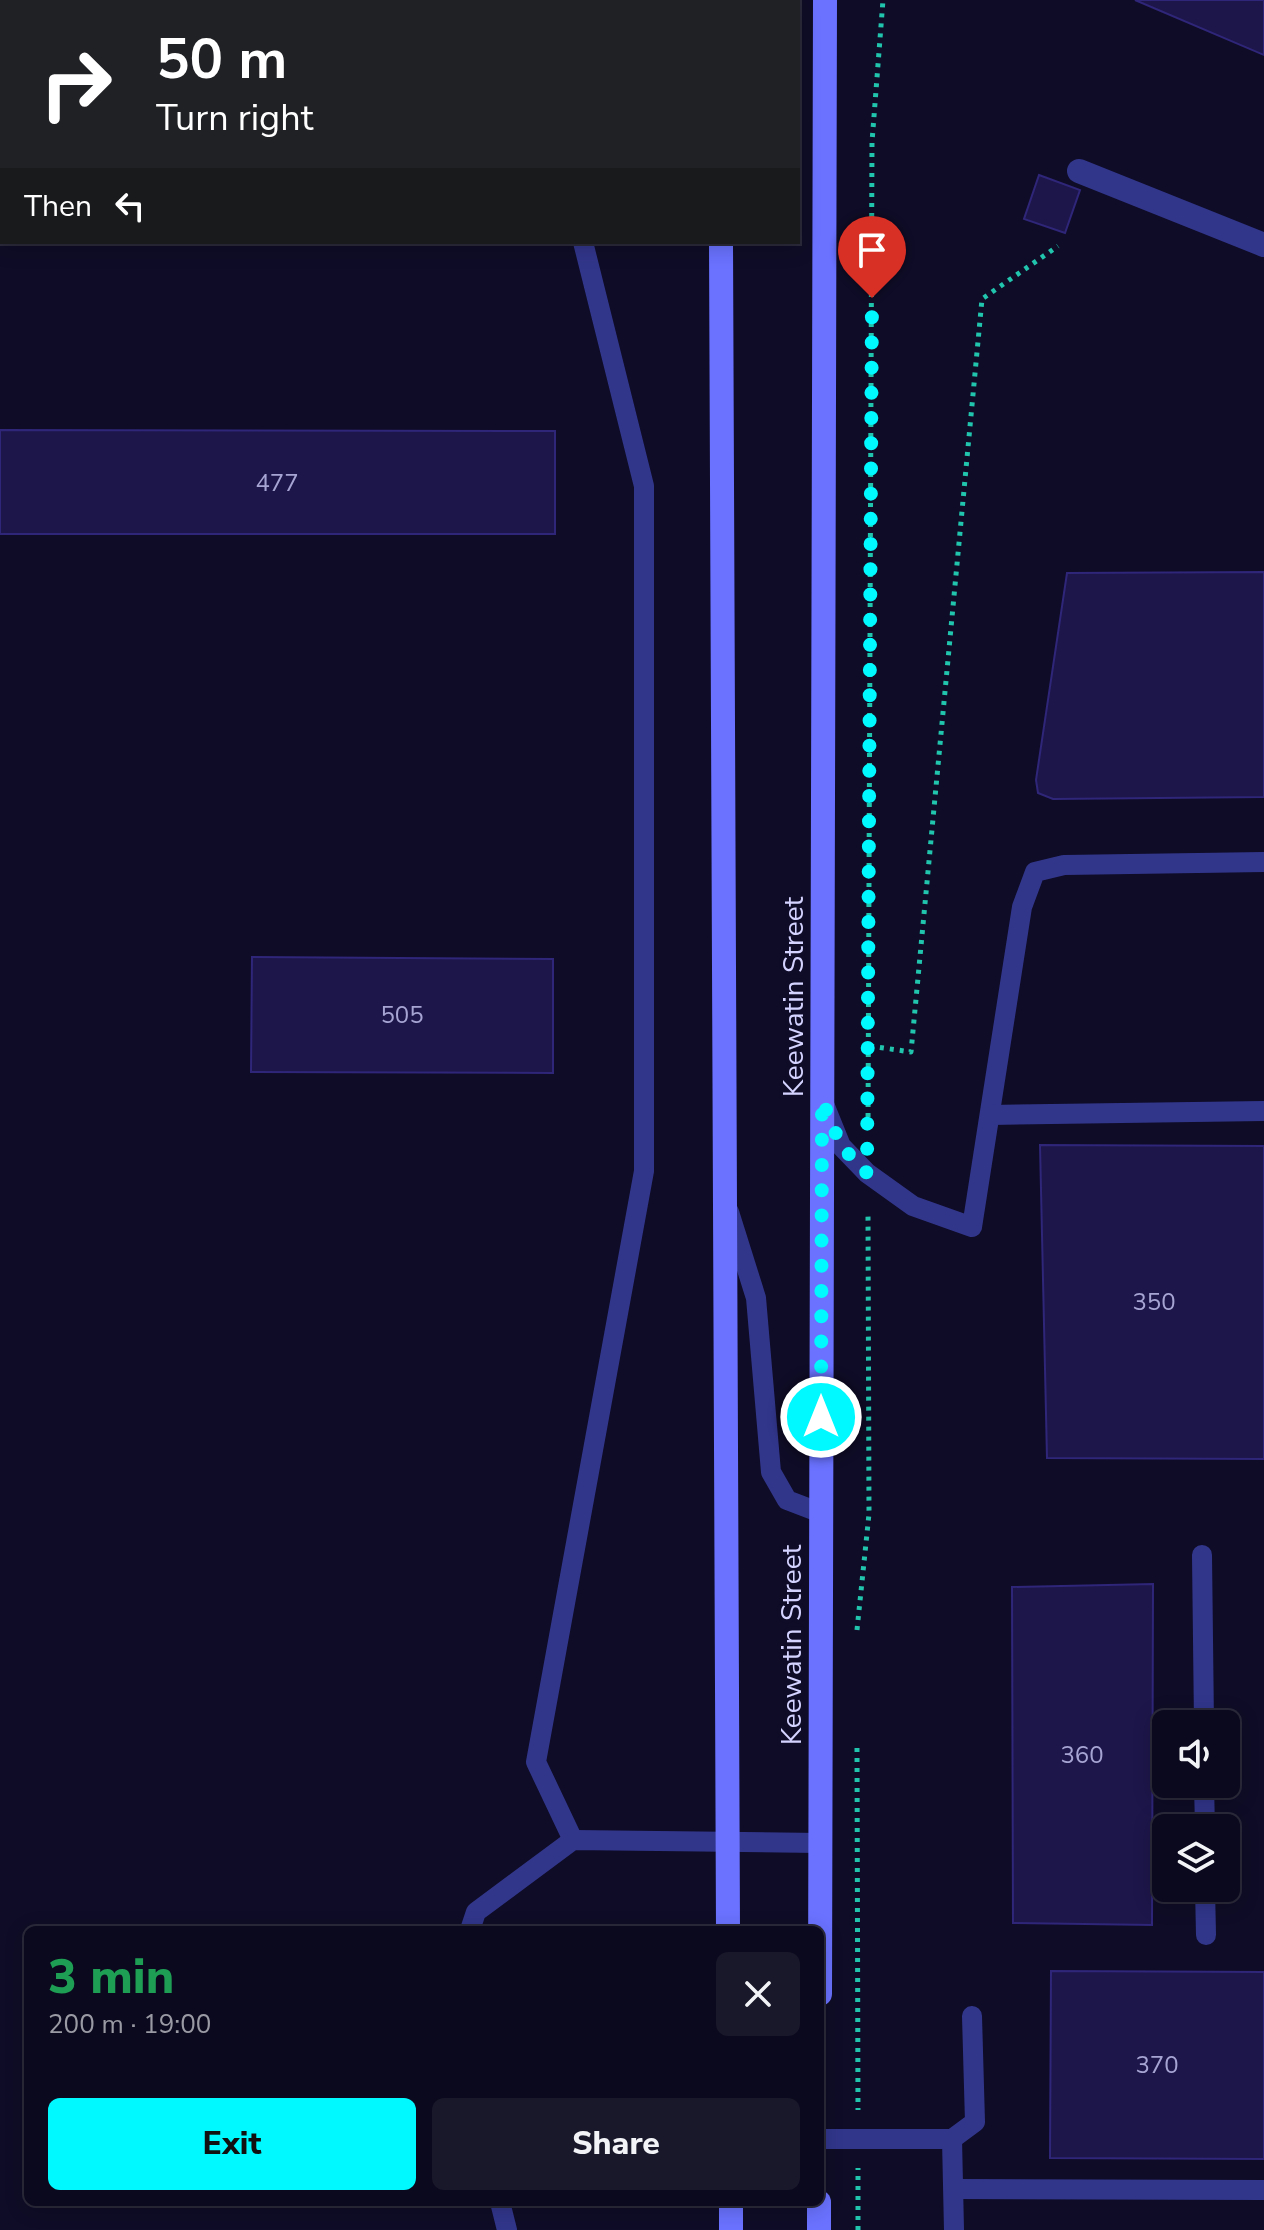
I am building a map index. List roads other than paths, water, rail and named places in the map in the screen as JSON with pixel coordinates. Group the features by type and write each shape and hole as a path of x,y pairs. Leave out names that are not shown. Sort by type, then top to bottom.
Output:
{"main road":[{"name":"Keewatin Street","path":"820,1926 825,0"},
{"path":"721,244 728,1926"},
{"path":"731,2206 731,2230"},
{"path":"819,2206 819,2230"}],"street":[{"path":"1079,171 1264,245"}],"lane":[{"path":"573,1840 536,1762 644,1171 644,486 584,244"},
{"path":"822,1100 841,1146 867,1173 913,1206 972,1227 1022,907 1035,872 1064,865 1264,862"},
{"path":"990,1115 1264,1111"},
{"path":"724,1196 756,1298 771,1472 787,1500 821,1513"},
{"path":"1202,1555 1204,1710"},
{"path":"471,1926 476,1912 573,1840 820,1843"},
{"path":"1205,1902 1206,1935"},
{"path":"824,2139 952,2139 975,2122 972,2016"},
{"path":"952,2139 954,2230"},
{"path":"955,2189 1264,2190"},
{"path":"501,2206 507,2230"}]}
